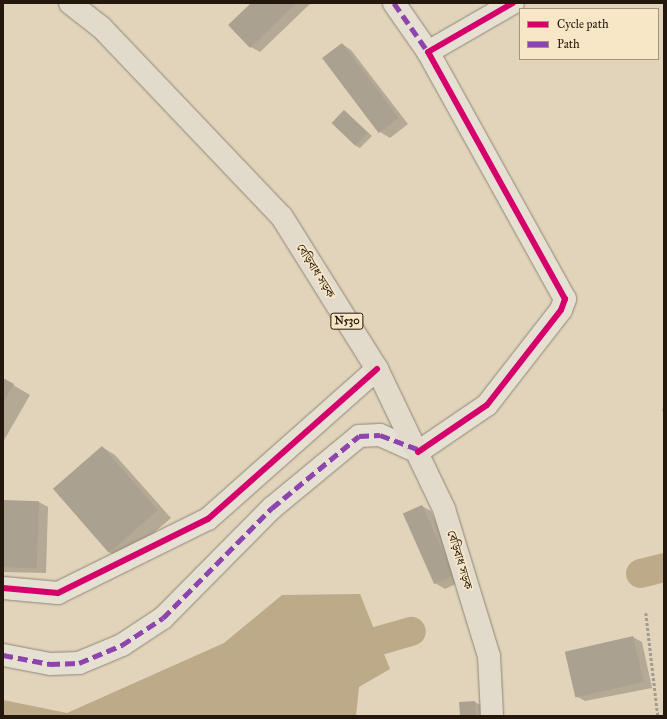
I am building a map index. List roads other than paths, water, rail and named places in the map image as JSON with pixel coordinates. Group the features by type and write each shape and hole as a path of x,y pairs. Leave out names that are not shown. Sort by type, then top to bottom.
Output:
{"highway":[{"name":"বেড়িবাধ সড়ক","path":"70,3 101,27 282,217 377,369 444,509 489,656 492,716"}],"street":[{"path":"3,655 50,664 79,663 122,645 163,618 272,508 359,436 380,435 418,452 487,405 560,310 565,299 428,52 394,3"},
{"path":"428,52 513,3"},
{"path":"3,588 58,593 208,519 377,369"}],"waterway":[{"path":"640,573 664,567"},
{"path":"379,640 411,631"}]}
